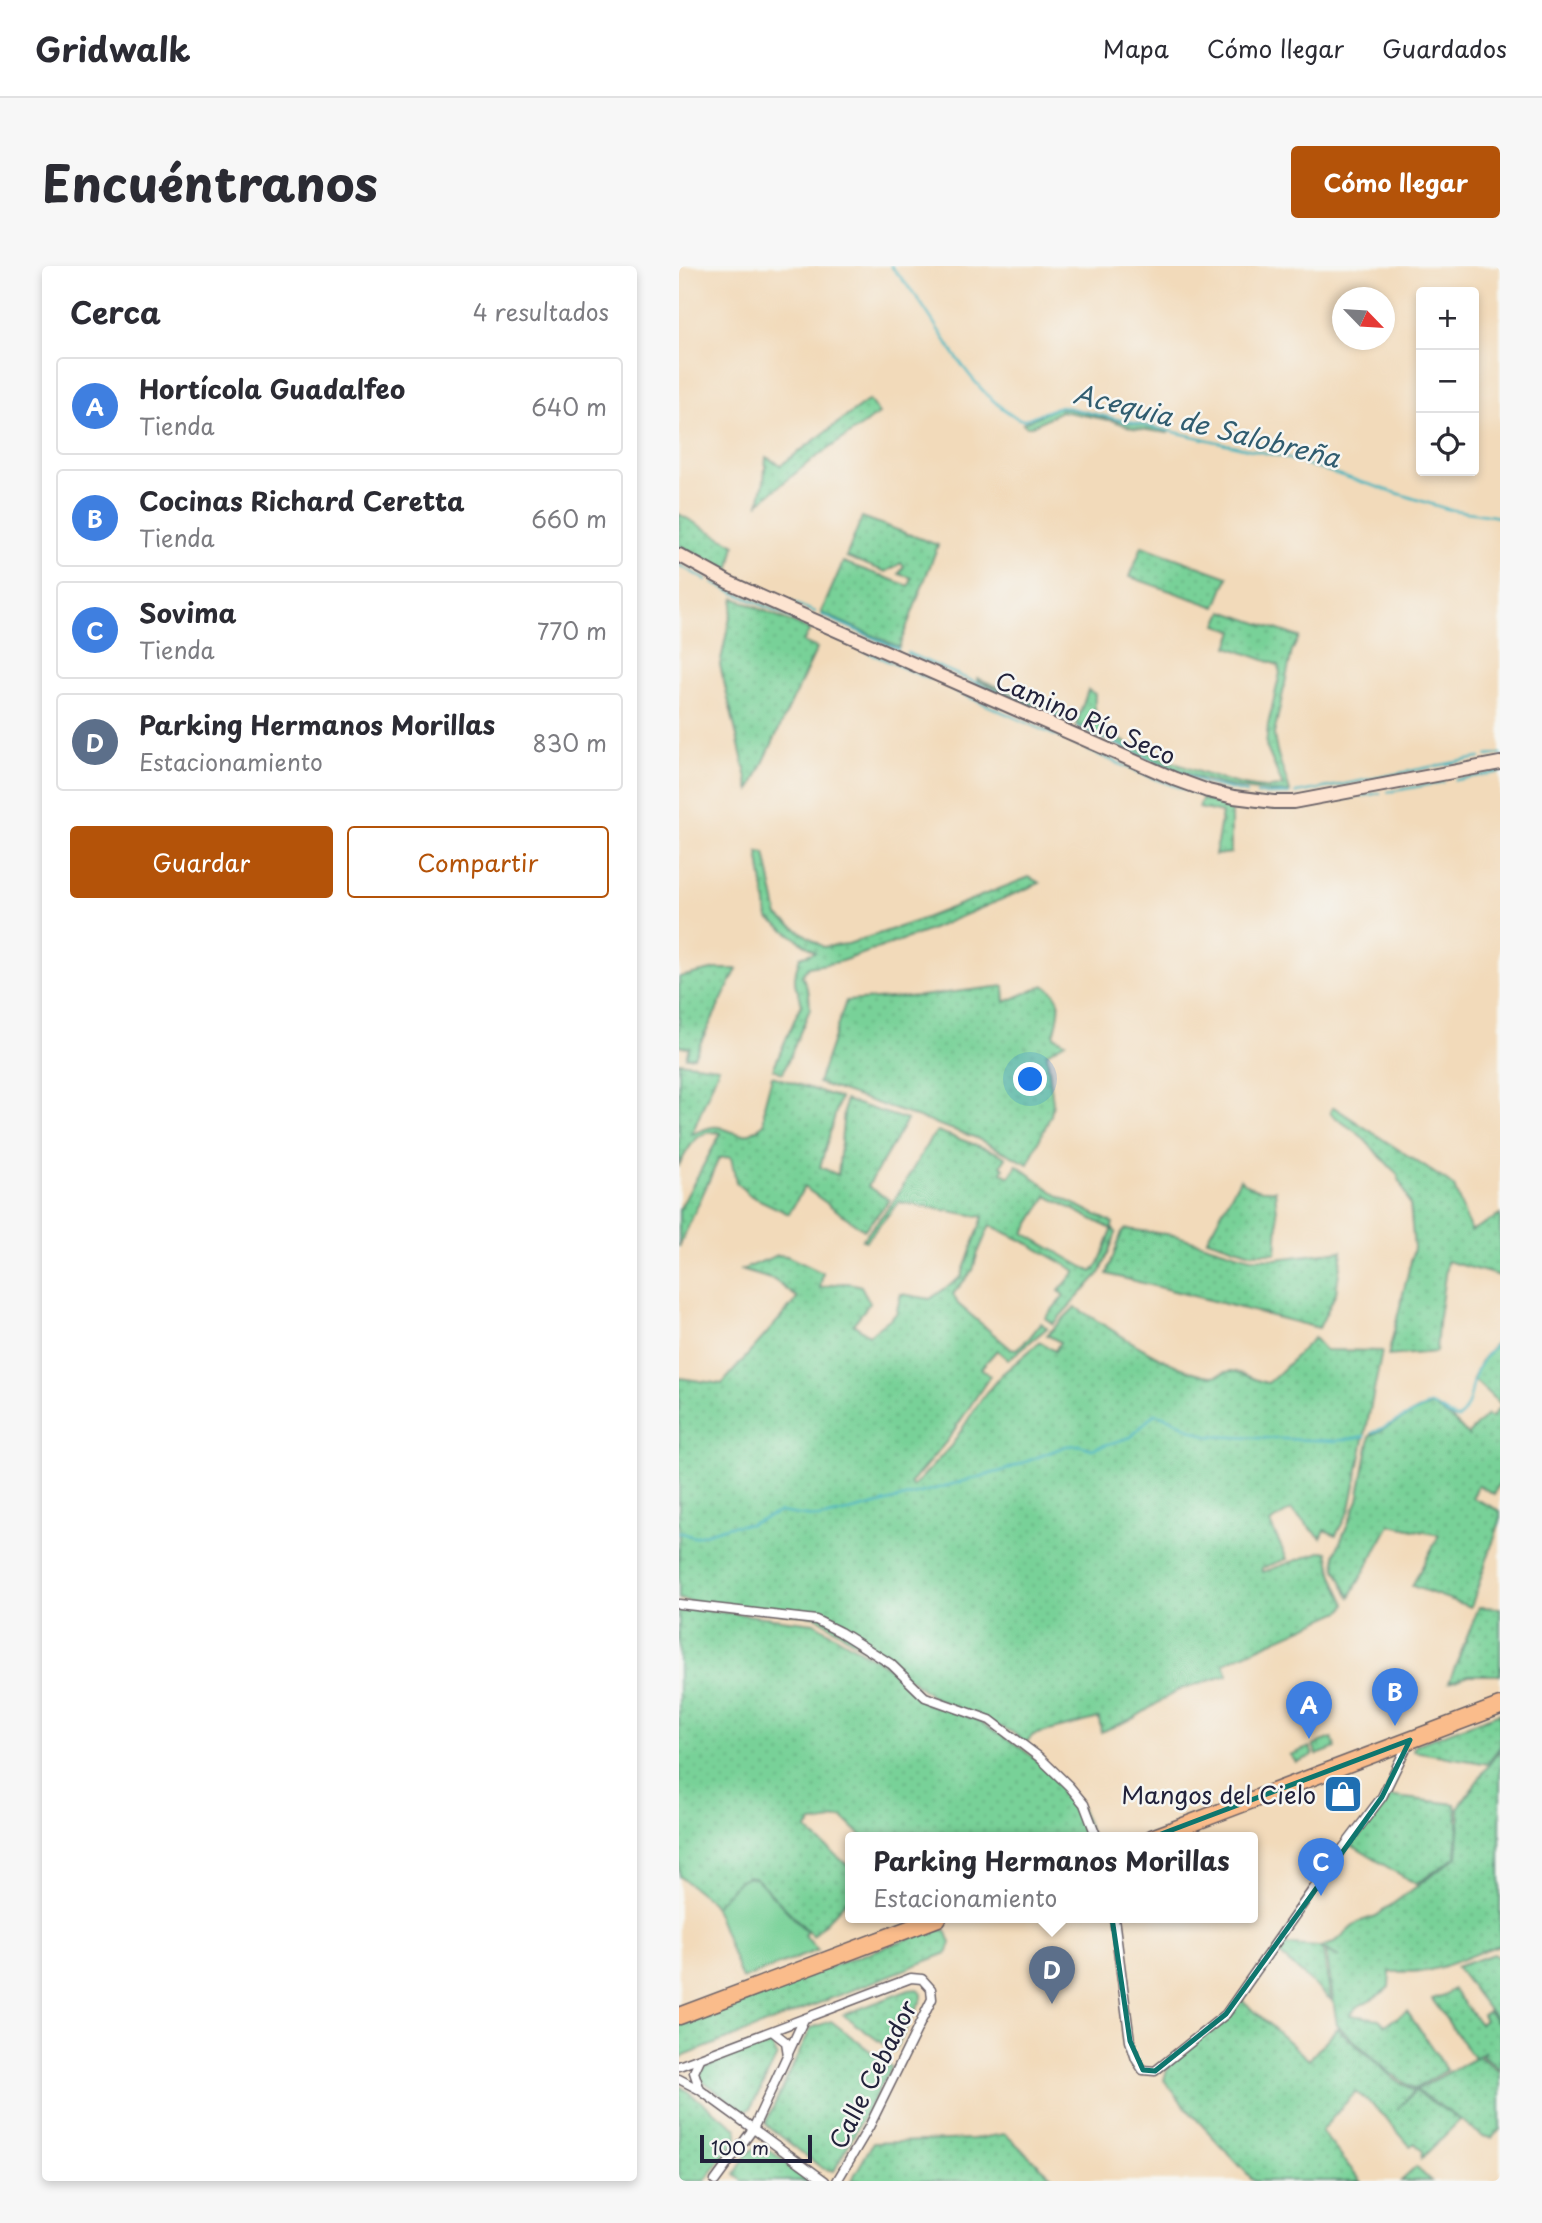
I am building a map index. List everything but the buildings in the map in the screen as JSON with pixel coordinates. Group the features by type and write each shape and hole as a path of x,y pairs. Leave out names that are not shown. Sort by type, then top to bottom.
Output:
{"highway":[{"path":"1168,1832 1500,1706"},
{"path":"679,2016 925,1923"}],"street":[{"name":"Camino Río Seco","path":"679,555 728,582 786,608 1175,779 1220,794 1256,801 1293,802 1500,764"},
{"path":"679,1604 815,1620 840,1632 891,1664 925,1697 989,1720 1039,1757 1084,1804 1095,1832"},
{"path":"1115,1923 1130,2041 1143,2070 1154,2071 1226,2014 1328,1868 1382,1797 1410,1740"},
{"name":"Calle Cebador","path":"804,2019 911,1978 922,1979 928,1984 932,1999 869,2127 837,2181"},
{"path":"679,2066 804,2019"},
{"path":"715,2181 753,2129 804,2019"},
{"path":"772,2031 786,2042 788,2055"},
{"path":"700,2059 694,2072 700,2090"},
{"path":"679,2079 700,2090 825,2181"}],"highlighted area":[{"path":"1410,1740 1382,1797 1226,2014 1155,2071 1143,2070 1130,2041 1103,1856"}],"green space":[{"path":"869,400 879,414 809,462 759,503 766,457 781,465"},
{"path":"1058,407 1168,433 1133,428 1114,421 1061,411 1032,426 1023,423"},
{"path":"679,514 735,545 729,572 679,545"},
{"path":"862,517 938,545 899,647 821,613 843,562 909,586 912,578 899,574 904,566 901,563 886,572 846,557"},
{"path":"1142,546 1228,577 1216,607 1130,577"},
{"path":"734,598 810,630 803,642 817,648 750,791 720,665"},
{"path":"1223,611 1299,637 1292,651 1274,734 1290,792 1233,787 1206,780 1153,760 1076,725 1088,690 1095,694 1097,717 1101,727 1110,736 1221,779 1266,788 1283,786 1266,746 1280,673 1278,665 1228,647 1234,631 1217,625"},
{"path":"977,680 1071,718 1070,722"},
{"path":"1202,799 1231,808 1231,853 1215,855 1222,813 1199,808"},
{"path":"758,852 765,853 778,916 823,947 848,944 920,920 1029,877 1040,883 925,932 839,962 808,967 802,975 809,993 810,1009 783,1073 773,1069 801,1005 795,983 797,968 800,957 815,952 768,918"},
{"path":"716,969 737,969 694,1056 686,1057 689,1047 679,1046 679,977"},
{"path":"1044,985 1059,1001 1054,1036 1065,1042 1047,1053 1053,1103 1051,1115 1028,1164 974,1137 818,1083 846,1001 921,996 1004,986 1005,1002"},
{"path":"679,1062 719,1067 692,1134 719,1127 737,1134 746,1134 764,1124 764,1106 772,1076 840,1098 820,1167 838,1175 845,1100 907,1120 868,1186 890,1200 864,1230 804,1187 789,1214 749,1195 736,1182 731,1157 719,1158 679,1247 679,1210 721,1133 706,1133 700,1136 679,1165"},
{"path":"1332,1108 1454,1187 1471,1231 1500,1215 1500,1276 1447,1261 1436,1352 1388,1356 1414,1248 1410,1205 1397,1174 1360,1135 1332,1115"},
{"path":"937,1131 998,1153 1006,1158 1001,1165 1004,1168 1002,1172 1009,1177 1017,1165 1060,1197 1113,1223 1111,1229 1047,1196 1024,1233 1092,1272 1099,1263 1113,1228 1116,1233 1101,1272 1053,1324 1045,1318 1064,1296 1059,1291 1076,1271 990,1225 973,1270 953,1294 958,1304 1010,1348 1016,1349 1041,1323 1047,1328 1008,1360 997,1350 981,1368 990,1376 947,1441 910,1484 913,1487 951,1446 982,1398 1001,1375 1040,1342 1055,1351 1060,1342 1047,1335 1075,1307 1160,1358 1211,1376 1232,1371 1268,1383 1314,1338 1325,1350 1382,1351 1350,1509 1336,1535 1325,1530 1321,1538 1291,1510 1270,1523 1287,1559 1262,1568 1263,1572 1323,1551 1328,1552 1333,1576 1346,1604 1343,1610 1224,1663 1228,1675 1178,1690 1134,1718 1101,1732 1099,1718 1033,1735 1026,1743 1012,1732 932,1697 815,1616 708,1605 679,1599 679,1378 722,1384 798,1298 774,1280 741,1270 778,1255 787,1256 823,1273 820,1288 841,1283 861,1286 870,1303 853,1324 869,1335 896,1314 901,1294 930,1299 961,1277 983,1217 899,1202 866,1241 862,1240 894,1201"},
{"path":"1240,1179 1256,1189 1275,1190 1278,1223 1276,1253 1251,1253 1207,1239"},
{"path":"1126,1229 1174,1235 1250,1258 1276,1259 1342,1251 1336,1293 1319,1328 1107,1274 1122,1232"},
{"path":"1500,1338 1500,1404 1473,1379 1480,1362"},
{"path":"1432,1406 1452,1419 1469,1437 1468,1434 1487,1415 1491,1418 1500,1407 1500,1482 1494,1494 1478,1485 1471,1497 1500,1511 1500,1521 1471,1607 1412,1586 1439,1535 1390,1525 1350,1597 1336,1569 1335,1554 1358,1500 1370,1436 1418,1410"},
{"path":"679,1607 814,1623 889,1668 925,1703 975,1719 1020,1747 1066,1789 1081,1809 1091,1832 858,1832 843,1818 812,1823 806,1830 845,1863 845,1902 813,1936 754,1877 742,1880 737,1886 719,1919 712,1902 679,1876"},
{"path":"1479,1607 1500,1608 1500,1675 1469,1675 1449,1682"},
{"path":"1500,1713 1500,1746 1488,1764 1413,1751 1415,1745"},
{"path":"1332,1738 1336,1748 1317,1755 1313,1745"},
{"path":"1310,1747 1313,1756 1296,1762 1290,1755"},
{"path":"1500,1749 1500,1945 1430,1970 1390,1972 1389,1987 1350,2015 1379,2019 1385,2025 1407,2011 1447,2070 1414,2089 1389,2072 1337,2025 1326,1951 1339,1957 1320,1947 1334,1943 1358,1922 1376,1916 1457,1857 1460,1819 1458,1808"},
{"path":"1387,1796 1455,1804 1458,1823 1456,1857 1416,1884 1351,1845"},
{"path":"748,1876 757,1879 807,1932 804,1935 818,1950 742,1979 714,1907 740,1880"},
{"path":"933,1930 946,1930 951,1943 947,1953 679,2058 679,2026 834,1965"},
{"path":"1280,1946 1319,1947 1323,1951 1331,2000 1276,1951"},
{"path":"1493,1954 1500,1959 1500,2024 1456,1967"},
{"path":"917,1989 922,1998 894,2052 843,2015 909,1990"},
{"path":"1453,1989 1480,2024 1485,2020 1482,2015 1488,2011 1500,2026 1500,2069 1482,2056 1485,2051 1478,2056 1500,2072 1500,2129 1492,2138 1482,2136 1416,2090 1477,2057 1473,2057 1432,1999"},
{"path":"1241,1999 1309,2060 1337,2028 1394,2079 1414,2091 1396,2110 1415,2091 1460,2120 1421,2159 1422,2151 1415,2143 1410,2146 1378,2110 1355,2092 1321,2131 1361,2181 1254,2181 1164,2080 1179,2054 1223,2021"},
{"path":"831,2021 891,2067 834,2171 822,2168 765,2124 811,2028"},
{"path":"771,2043 777,2056 751,2108 741,2109 699,2078 703,2068"},
{"path":"679,2085 737,2128 737,2138 705,2181 679,2181"},
{"path":"1005,2134 1057,2181 851,2181 873,2143 973,2139"},
{"path":"764,2146 811,2181 743,2181 735,2175 749,2152"},
{"path":"1416,2167 1431,2181 1401,2181"}],"waterway":[{"name":"Acequia de Salobreña","path":"891,266 918,299 973,380 1001,407 1017,418 1023,420 1061,406 1283,457 1447,509 1500,517"},
{"path":"679,548 713,567"},
{"path":"679,565 706,580"},
{"path":"713,583 812,627"},
{"path":"763,591 815,612"},
{"path":"822,615 898,649"},
{"path":"831,636 929,679"},
{"path":"907,653 1069,723"},
{"path":"953,690 1079,746"},
{"path":"1077,727 1204,783 1247,793"},
{"path":"1088,750 1145,775 1222,803"},
{"path":"1487,756 1500,754"},
{"path":"1296,793 1480,758"},
{"path":"1455,780 1500,772"},
{"path":"1388,792 1443,782"},
{"path":"1307,805 1380,793"},
{"path":"1257,794 1289,794"},
{"path":"1243,806 1283,808"},
{"path":"1372,1433 1429,1405 1458,1419 1468,1404 1478,1367 1500,1340"},
{"path":"679,1532 694,1537 730,1526 750,1524 780,1512 819,1518 857,1510 1005,1470 1066,1446 1079,1445 1092,1449 1131,1437 1154,1414 1207,1436 1336,1441 1365,1436"}],"place":[{"name":"Cocinas Richard Ceretta","path":"1395,1726"},
{"name":"Hortícola Guadalfeo","path":"1309,1739"},
{"name":"Mangos del Cielo","path":"1343,1794"},
{"name":"Sovima","path":"1321,1896"},
{"name":"Parking Hermanos Morillas","path":"1052,2004"}]}
